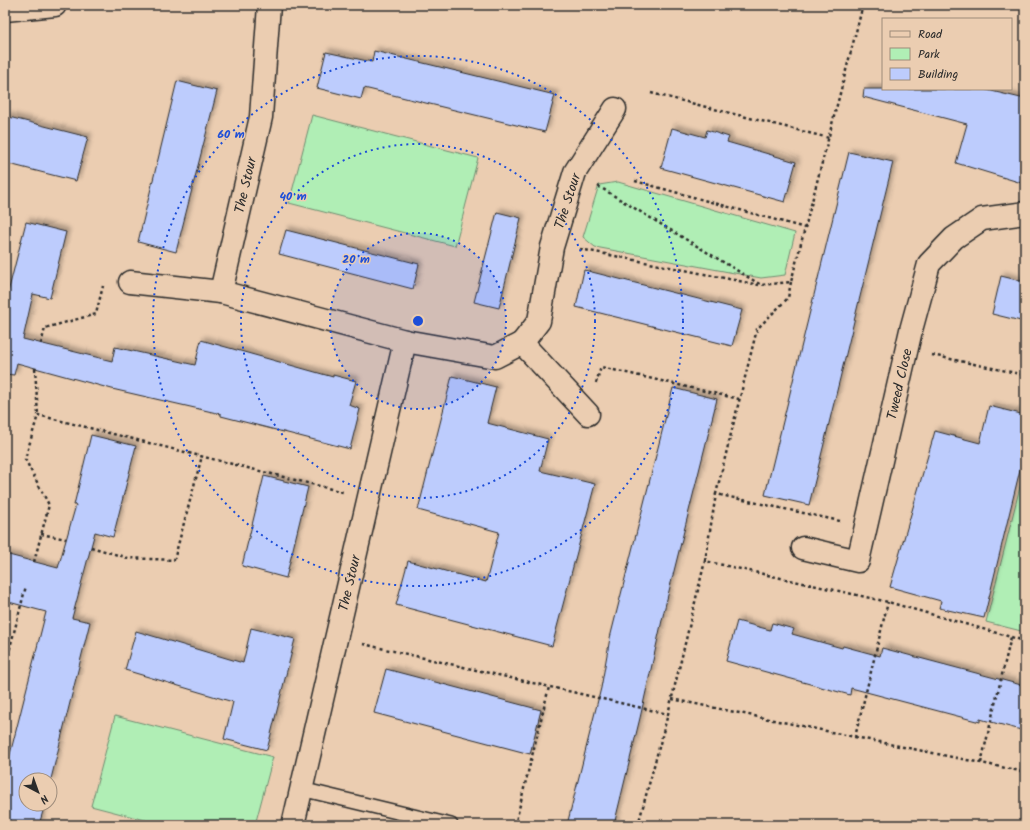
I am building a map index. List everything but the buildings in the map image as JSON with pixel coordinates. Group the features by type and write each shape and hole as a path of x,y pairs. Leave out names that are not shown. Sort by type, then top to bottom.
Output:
{"street":[{"path":"5,10 55,5"},
{"name":"The Stour","path":"221,292 261,117 269,5"},
{"name":"The Stour","path":"130,282 221,292 405,342 495,356 522,343 539,321 552,247 575,172 615,109"},
{"name":"Tweed Close","path":"803,548 858,561 907,350 929,264 954,238 982,219 1025,213"},
{"name":"The Stour","path":"292,825 302,789 405,342"},
{"path":"522,343 588,414"}],"lane":[{"path":"302,789 451,825"}],"path":[{"path":"638,825 672,699 705,561 716,494 757,329 788,298 863,5"},
{"path":"652,93 829,138"},
{"path":"575,172 762,285"},
{"path":"634,181 805,228"},
{"path":"552,247 575,248 762,285 791,282"},
{"path":"42,344 45,328 96,314 106,274 130,282"},
{"path":"907,350 1025,375"},
{"path":"588,414 601,366 739,399"},
{"path":"34,562 49,505 25,459 38,415 35,368"},
{"path":"38,415 369,498"},
{"path":"91,547 128,558 174,560 202,456"},
{"path":"716,494 866,527"},
{"path":"41,534 66,539"},
{"path":"705,561 888,602 1025,641"},
{"path":"5,667 26,586"},
{"path":"855,737 888,602"},
{"path":"981,763 1011,637"},
{"path":"337,638 668,714"},
{"path":"515,825 549,687"},
{"path":"672,699 1025,772"}],"green space":[{"path":"312,115 478,158 455,246 289,203"},
{"path":"618,182 795,233 785,275 761,278 595,247 583,237 599,185"},
{"path":"1025,467 1025,632 986,622"},
{"path":"115,716 273,757 255,825 164,825 91,806"}]}
